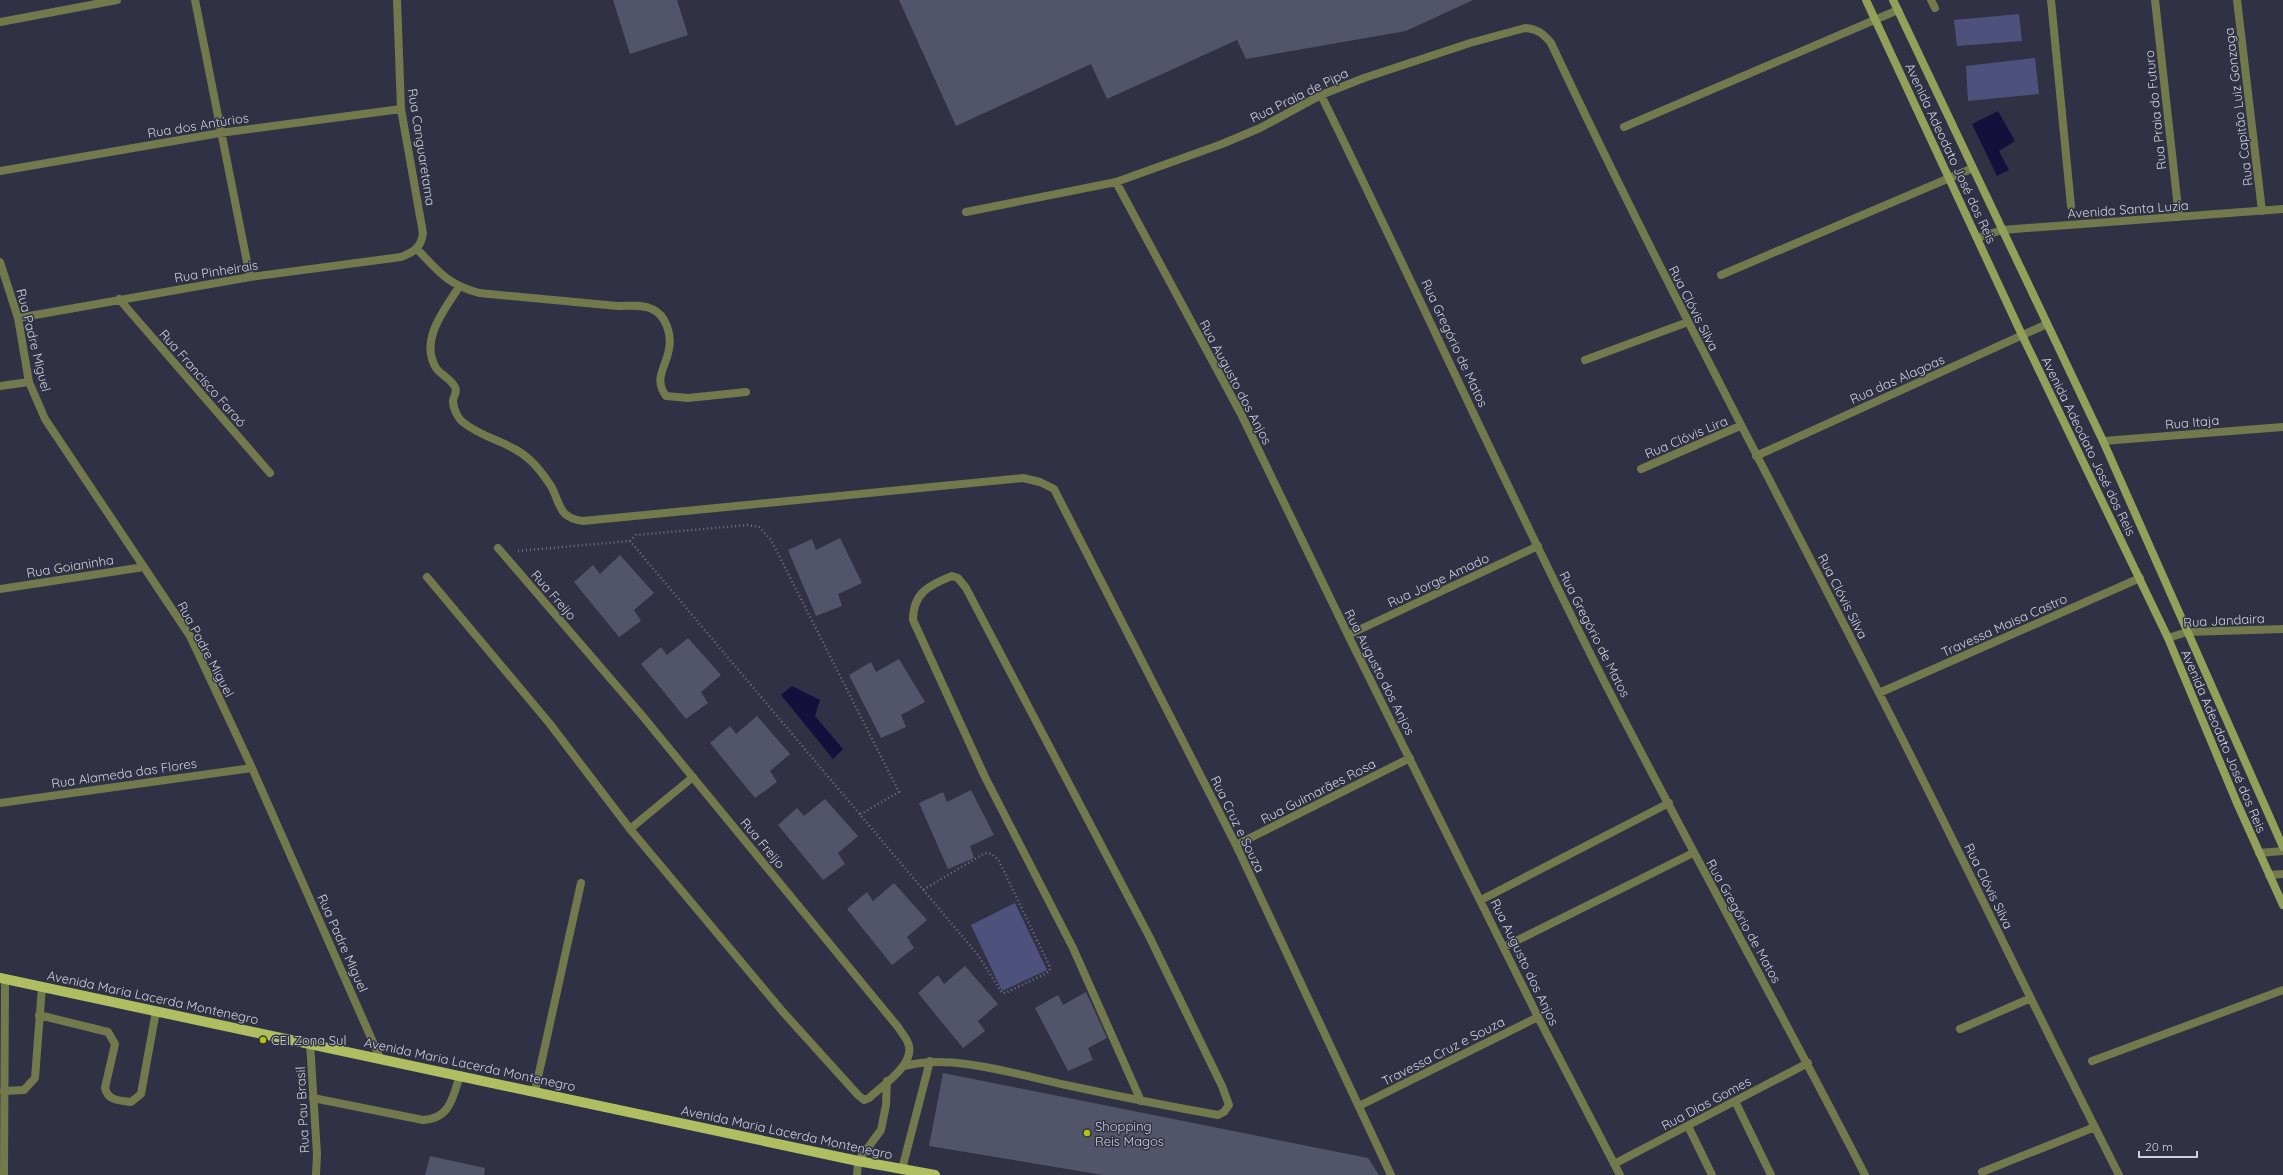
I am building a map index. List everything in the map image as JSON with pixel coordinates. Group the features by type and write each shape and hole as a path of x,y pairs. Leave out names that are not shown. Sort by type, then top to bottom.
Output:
{"main road":[{"name":"Avenida Adeodato José dos Reis","path":"1866,0 2022,335 2168,638 2259,853 2283,905"},
{"name":"Avenida Adeodato José dos Reis","path":"1893,0 2103,441 2283,847"},
{"name":"Avenida Maria Lacerda Montenegro","path":"3,978 858,1161 935,1175"}],"street":[{"path":"0,22 117,0"},
{"path":"194,0 250,277"},
{"name":"Rua Canguaretama","path":"397,0 401,109 423,233 422,243 417,249"},
{"path":"1930,0 1935,8"},
{"path":"2051,0 2071,206"},
{"name":"Rua Praia do Futuro","path":"2155,0 2179,217"},
{"name":"Rua Capitão Luiz Gonzaga","path":"2237,0 2262,211"},
{"path":"1624,127 1898,10"},
{"name":"Rua Praia de Pipa","path":"966,212 1116,182 1222,144 1260,128 1321,95 1364,78 1470,43 1525,28 1534,29 1540,32"},
{"name":"Rua Clóvis Silva","path":"1540,32 1551,43 1600,149 1740,426 1879,693 2119,1175"},
{"name":"Rua Gregório de Matos","path":"1321,95 1399,254 1604,682 1669,803 1693,853 1808,1063 1865,1175"},
{"name":"Rua dos Antúrios","path":"0,171 220,133 401,109"},
{"path":"1721,274 1973,168"},
{"name":"Rua Augusto dos Anjos","path":"1116,182 1241,414 1348,635 1538,1017 1620,1175"},
{"name":"Avenida Santa Luzia","path":"1977,238 2002,230 2283,210"},
{"path":"417,249 441,274 459,287 479,293 618,306 638,306 652,309 664,319 670,334 670,349 660,378 660,387 666,396 675,398 746,392"},
{"name":"Rua Pinheirais","path":"18,318 250,277 401,257 417,249"},
{"name":"Rua Padre Miguel","path":"0,262 18,318 29,382 45,419 190,636 252,768 380,1058"},
{"name":"Rua Cruz e Souza","path":"459,287 435,325 431,348 436,368 455,386 456,392 453,401 456,411 462,422 471,428 513,447 530,460 551,487 560,508 566,516 574,520 583,521 1023,478 1040,482 1054,488 1236,845 1391,1175"},
{"name":"Rua Francisco Faraó","path":"119,299 270,473"},
{"path":"1585,360 1688,322"},
{"name":"Rua das Alagoas","path":"1756,456 2047,324"},
{"path":"0,386 29,382"},
{"name":"Rua Clóvis Lira","path":"1640,469 1740,426"},
{"name":"Rua Itaja","path":"2103,441 2283,427"},
{"name":"Rua Jorge Amado","path":"1348,635 1538,546"},
{"name":"Rua Freijo","path":"500,550 693,777 898,1027 909,1044 909,1053 905,1066"},
{"name":"Rua Goianinha","path":"0,590 144,567"},
{"path":"427,578 550,724 630,829 783,1012 864,1100 869,1098 905,1066 930,1061 958,1062 1141,1101 1218,1115 1224,1112 1229,1105 1222,1086 1149,936 966,588 958,578 952,576 936,583 922,593 913,606 913,620 985,777 1073,948 1141,1101"},
{"name":"Travessa Maisa Castro","path":"1879,693 2140,578"},
{"name":"Rua Jandaira","path":"2168,638 2187,632 2283,629"},
{"name":"Rua Guimarães Rosa","path":"1236,845 1410,758"},
{"name":"Rua Alameda das Flores","path":"0,803 252,768"},
{"path":"630,829 693,777"},
{"path":"1481,900 1669,803"},
{"path":"2259,853 2283,851"},
{"path":"1504,947 1693,853"},
{"path":"2269,875 2283,874"},
{"path":"535,1091 581,883"},
{"path":"3,978 4,1175"},
{"path":"4,1091 24,1090 35,1078 42,986"},
{"path":"2092,1061 2283,990"},
{"path":"1960,1029 2031,998"},
{"path":"39,1015 108,1032 114,1044 105,1088 106,1094 112,1099 131,1102 140,1094 156,1011"},
{"name":"Travessa Cruz e Souza","path":"1359,1106 1538,1017"},
{"name":"Rua Pau Brasil","path":"310,1043 317,1154 316,1175"},
{"path":"902,1168 930,1061"},
{"name":"Rua Dias Gomes","path":"1614,1164 1808,1063"},
{"path":"313,1098 423,1120 434,1120 444,1112 452,1102 460,1075"},
{"path":"857,1175 858,1161 881,1130 886,1105 887,1081"},
{"path":"1734,1102 1770,1175"},
{"path":"1688,1126 1712,1175"},
{"path":"1982,1172 2095,1127"}],"path":[{"path":"500,550 630,541 636,535 748,525 760,527 771,540 899,792 860,815"},
{"path":"630,541 978,956 1002,993 1005,993 1045,974 1050,970 1050,965 999,861 992,854 985,853 923,890"}],"shaded area":[{"path":"2019,14 2022,41 1957,46 1954,20"},
{"path":"2035,58 2039,94 1968,101 1966,66"},
{"path":"1998,111 2015,141 1999,151 2009,170 1997,176 1972,124"},
{"path":"792,686 820,700 815,716 843,749 833,759 781,695"},
{"path":"1015,903 1047,970 1002,991 971,925"}],"building":[{"path":"613,0 677,0 688,35 630,54"},
{"path":"899,0 1473,0 1406,31 1246,59 1237,40 1107,99 1091,64 956,126"},
{"path":"840,538 862,583 838,594 842,606 816,616 788,550 812,539 816,550"},
{"path":"620,555 654,593 634,610 641,621 619,637 574,582 593,565 600,574"},
{"path":"688,638 721,675 701,692 708,703 686,719 641,664 661,647 667,655"},
{"path":"899,659 925,702 901,715 906,727 881,738 849,675 871,662 876,672"},
{"path":"757,716 790,754 770,771 777,782 755,798 710,743 730,726 736,734"},
{"path":"971,790 994,835 970,846 974,858 948,869 919,803 943,792 947,802"},
{"path":"825,799 858,836 838,853 845,864 823,880 778,825 797,808 804,816"},
{"path":"894,883 927,920 907,937 914,948 892,965 847,909 867,892 873,901"},
{"path":"965,966 998,1004 978,1021 985,1031 963,1048 918,993 938,975 944,984"},
{"path":"1086,992 1107,1038 1088,1048 1093,1060 1068,1071 1035,1008 1058,995 1063,1005"},
{"name":"Shopping Reis Magos","path":"943,1073 1368,1158 1379,1175 1103,1175 929,1146"},
{"path":"430,1156 485,1168 484,1175 425,1175"}],"place":[{"name":"CEI Zona Sul","path":"263,1040"},
{"name":"Shopping Reis Magos","path":"1087,1133"}]}
